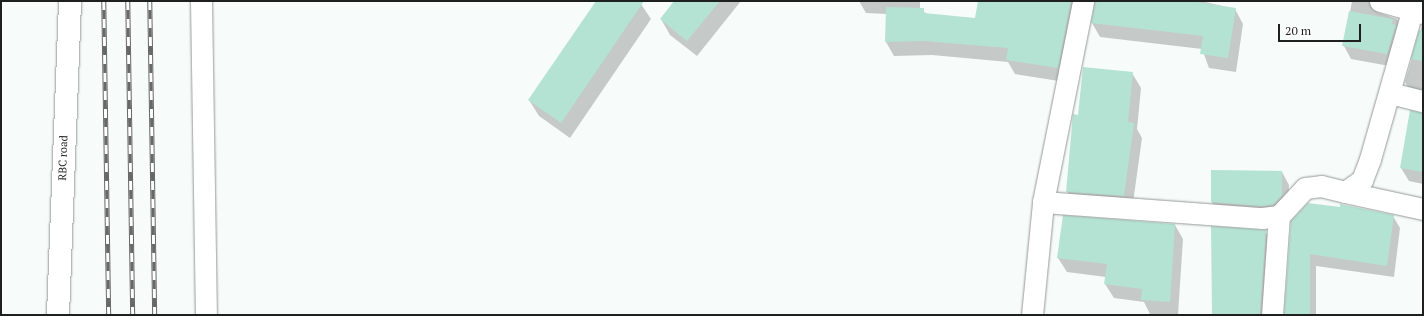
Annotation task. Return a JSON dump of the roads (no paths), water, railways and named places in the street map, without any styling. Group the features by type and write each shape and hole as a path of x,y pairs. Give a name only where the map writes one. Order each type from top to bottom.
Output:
{"street":[{"name":"RBC road","path":"58,315 70,1"},
{"path":"201,1 206,315"},
{"path":"1032,315 1043,202 1083,1"},
{"path":"1345,192 1362,180 1417,8 1380,1"},
{"path":"1390,94 1423,101"},
{"path":"1272,315 1279,216 1305,188 1321,186 1423,209"},
{"path":"1043,202 1262,218 1279,216"}],"railway":[{"path":"104,1 109,315"},
{"path":"128,1 133,315"},
{"path":"150,1 155,315"}]}
